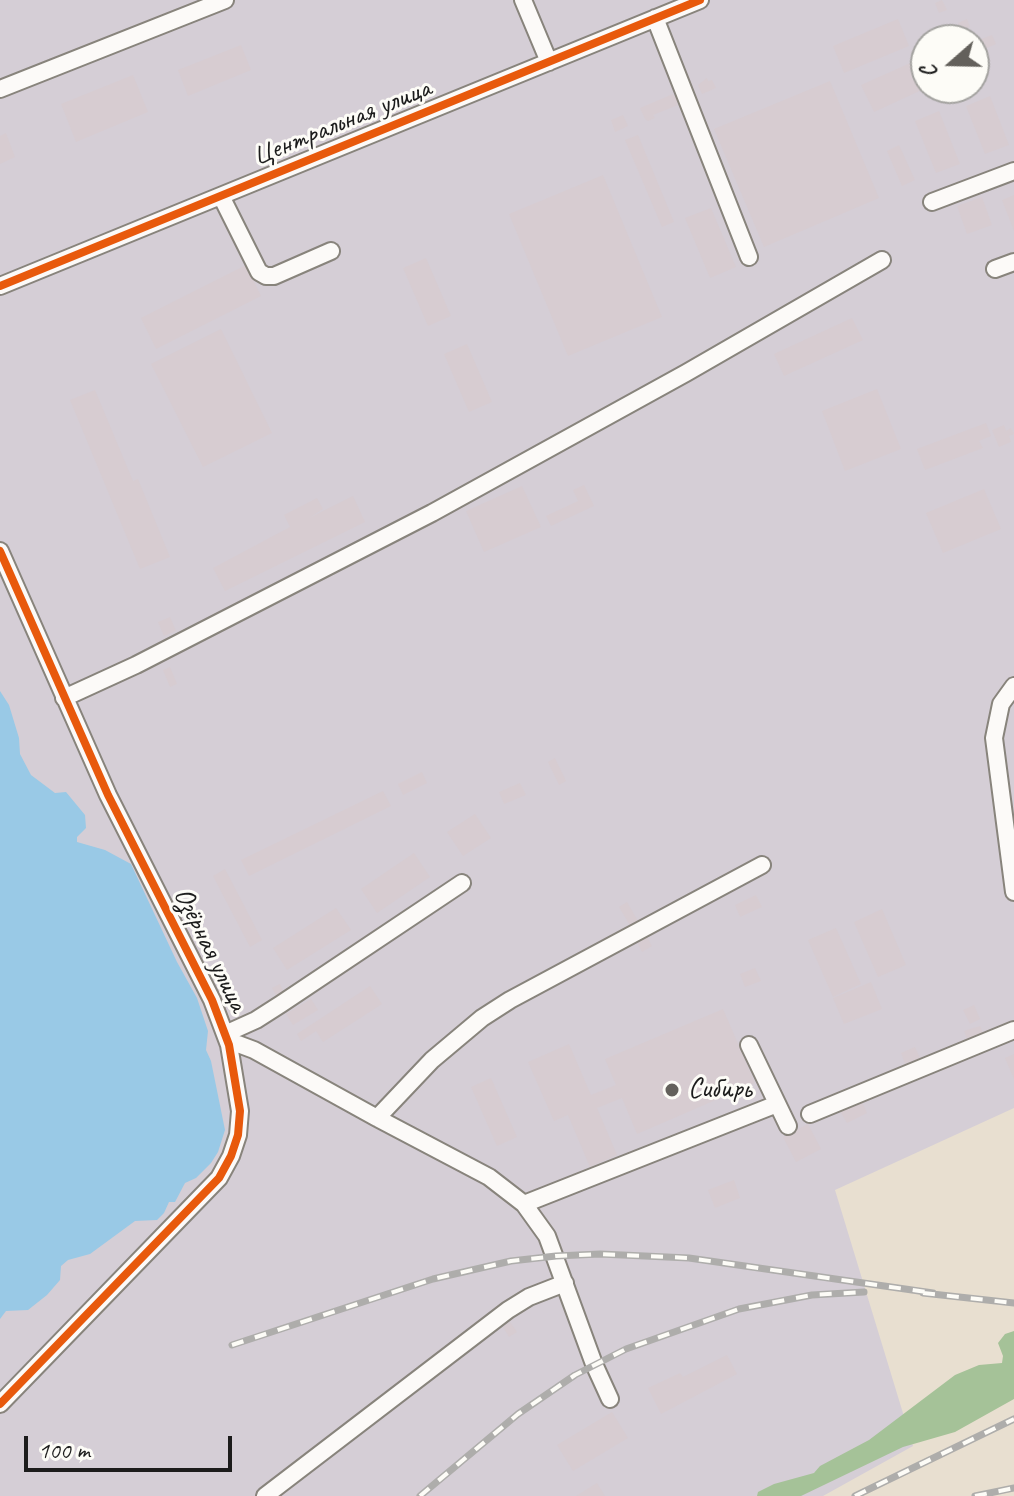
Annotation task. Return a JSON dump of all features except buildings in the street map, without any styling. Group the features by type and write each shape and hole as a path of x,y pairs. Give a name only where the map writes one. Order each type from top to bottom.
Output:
{"street":[{"path":"0,89 225,0"},
{"path":"523,0 549,62"},
{"name":"Центральная улица","path":"0,286 700,0"},
{"path":"655,18 749,257"},
{"path":"932,202 1014,171"},
{"path":"221,196 259,272 266,276 274,276 331,251"},
{"path":"64,698 136,665 432,513 686,373 882,260"},
{"path":"995,269 1014,262"},
{"name":"Озёрная улица","path":"0,551 124,827 201,974 227,1039 240,1111 238,1135 219,1178 0,1404"},
{"path":"1014,686 1001,704 994,738 1014,892"},
{"path":"377,1118 432,1060 482,1018 762,865"},
{"path":"227,1039 462,883"},
{"path":"810,1114 1014,1030"},
{"name":"Озёрная улица","path":"227,1039 254,1050 489,1177 524,1204 547,1236 610,1399"},
{"path":"749,1045 788,1126"},
{"path":"524,1204 777,1104"},
{"path":"265,1496 508,1310 529,1297 565,1283"}],"shaded area":[{"path":"0,0 1014,0 1014,1108 835,1190 913,1446 823,1496 0,1496"}],"green space":[{"path":"1014,1331 1014,1399 955,1432 903,1447 801,1496 757,1496 758,1492 774,1484 814,1473 820,1466 869,1440 955,1375 979,1365 1002,1363 998,1343 1005,1334"}],"water":[{"path":"0,691 9,705 19,738 20,754 31,775 55,793 66,792 85,815 86,828 77,837 77,842 105,850 131,864 197,998 208,1031 206,1050 225,1130 211,1163 196,1178 185,1183 175,1202 169,1202 157,1220 135,1221 90,1254 68,1260 61,1266 60,1280 47,1295 28,1310 6,1311 0,1319"}],"railway":[{"path":"232,1345 433,1279 511,1261 556,1256 600,1254 689,1258 933,1293"},
{"path":"420,1496 518,1414 575,1375 626,1349 739,1309 812,1295 864,1292"},
{"path":"923,1293 1014,1303"},
{"path":"855,1496 1014,1419"},
{"path":"975,1496 1014,1488"}],"cycle path":[{"path":"0,286 700,0"},
{"path":"0,551 108,795 212,1000 229,1045 240,1111 238,1135 219,1178 0,1404"}],"place":[{"name":"Сибирь","path":"672,1090"}]}
